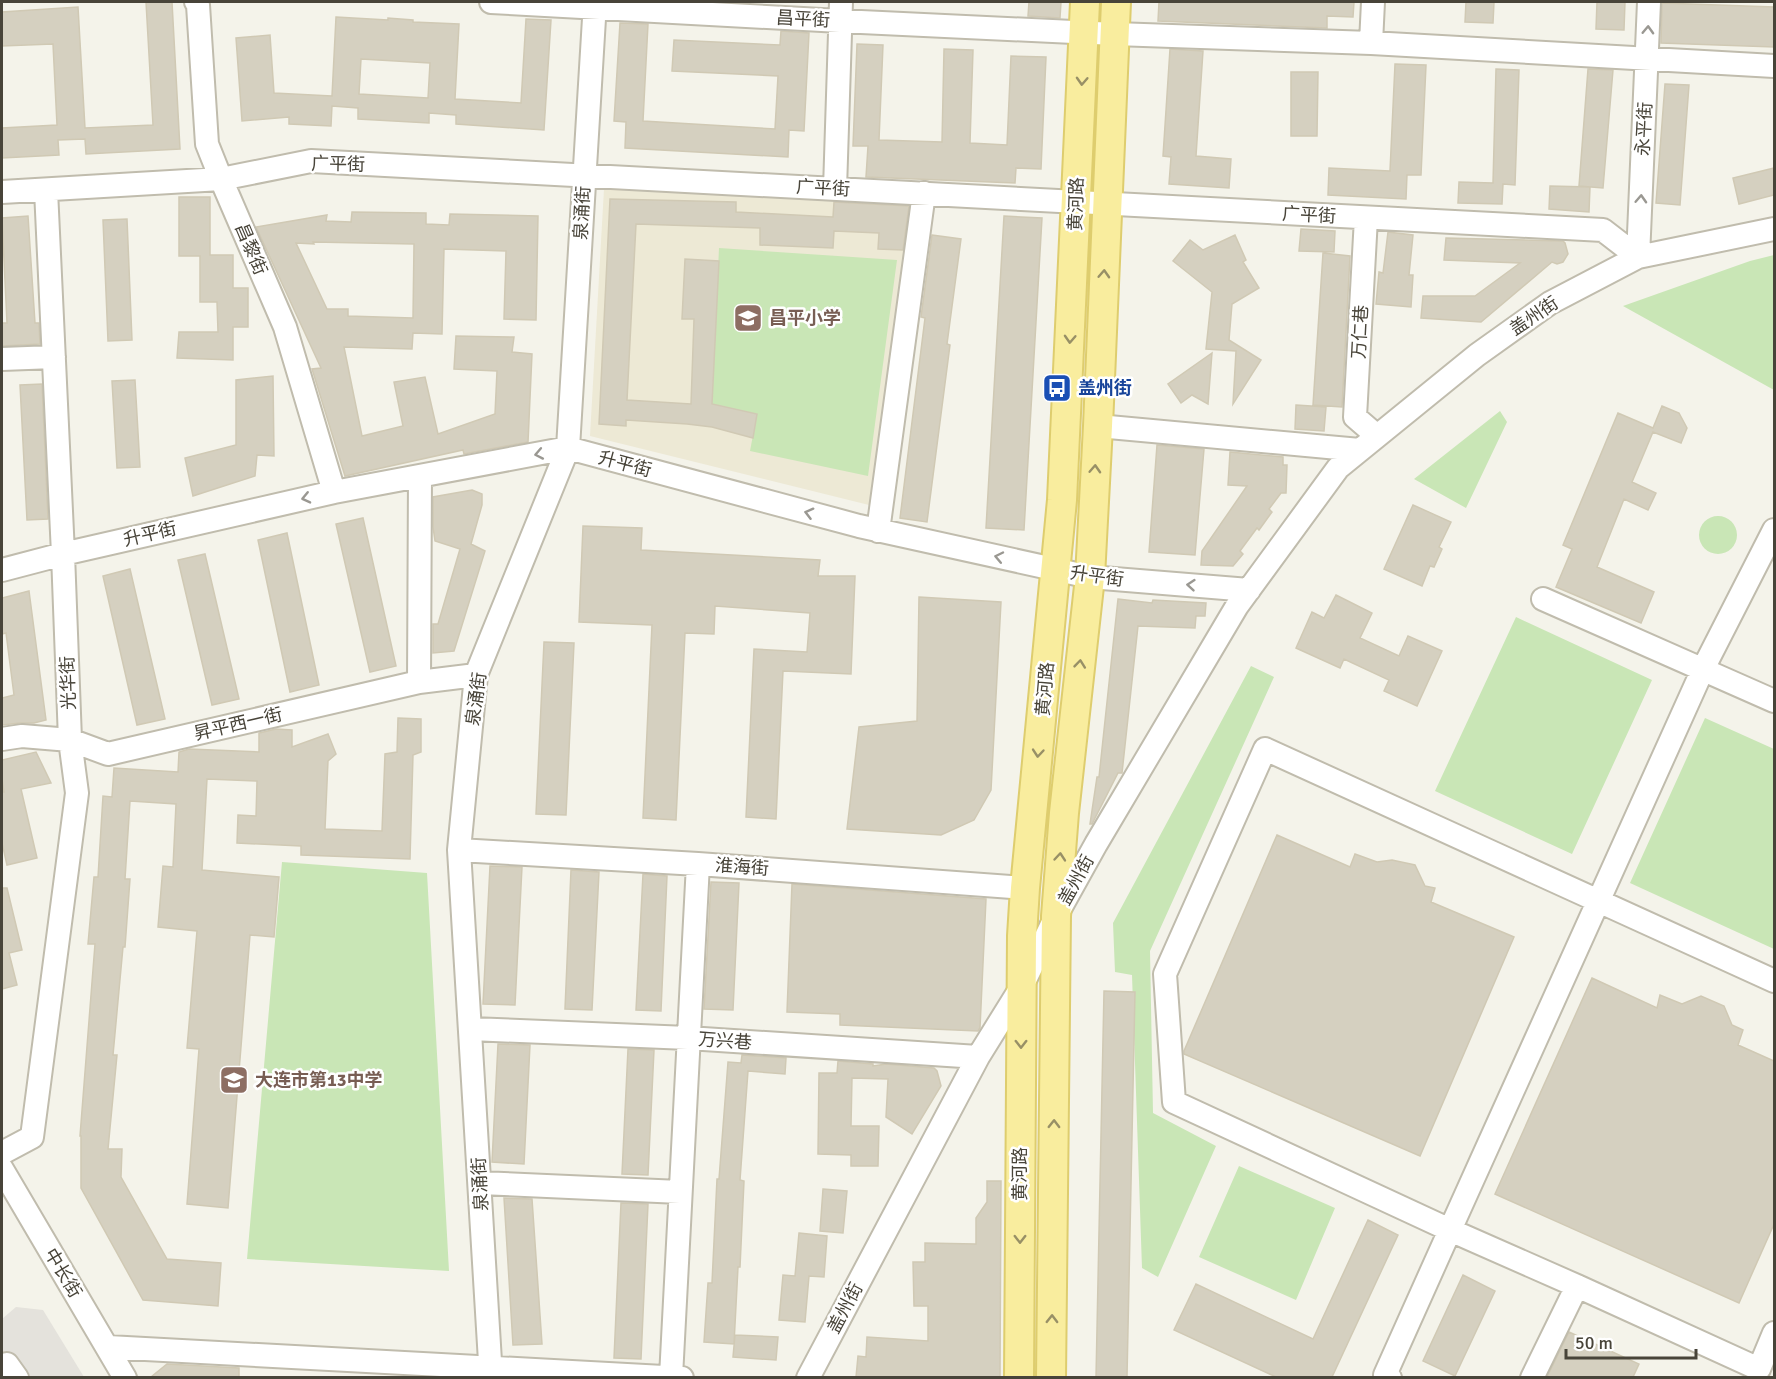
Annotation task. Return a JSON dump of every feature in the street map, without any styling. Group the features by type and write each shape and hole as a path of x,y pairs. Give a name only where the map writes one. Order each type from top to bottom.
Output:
{"main road":[{"name":"黄河路","path":"1019,1377 1022,936 1062,500 1085,2"},
{"name":"黄河路","path":"1051,1377 1056,916 1064,813 1090,577 1116,2"}],"street":[{"name":"昌黎街","path":"196,2 207,144 285,327 334,492"},
{"name":"昌平街","path":"491,2 841,11 1084,33 1371,43 1774,66"},
{"path":"1371,43 1374,2"},
{"name":"永平街","path":"1638,257 1649,2"},
{"name":"泉涌街","path":"491,1372 459,850 476,675 568,448 595,4"},
{"path":"835,189 841,11"},
{"name":"广平街","path":"2,192 220,179 311,161 1603,231 1638,257"},
{"name":"光华街","path":"2,1153 32,1137 76,793 70,740 45,190"},
{"path":"879,531 924,193"},
{"name":"万仁巷","path":"1366,218 1355,417 1368,443"},
{"name":"盖州街","path":"808,1377 978,1058 1022,986 1056,916 1096,844 1237,606 1338,468 1477,356 1550,303 1638,257 1774,229"},
{"path":"2,359 54,357"},
{"path":"1098,426 1368,443"},
{"name":"升平街","path":"2,570 334,492 568,448 879,531 1056,570 1090,577 1249,590"},
{"path":"420,476 420,682"},
{"path":"1387,1377 1450,1230 1703,669 1774,534"},
{"path":"1543,599 1774,701"},
{"name":"昇平西一街","path":"2,740 22,736 70,740 108,754 420,682 476,675"},
{"path":"1774,981 1265,749 1165,974 1174,1102 1450,1230 1759,1368 1774,1333"},
{"name":"淮海街","path":"459,850 698,864 1025,888"},
{"path":"670,1377 698,864"},
{"name":"万兴巷","path":"471,1029 688,1038 978,1058"},
{"name":"中长街","path":"2,1169 125,1377"},
{"path":"480,1183 680,1192"},
{"path":"1532,1377 1577,1286"},
{"path":"108,1347 491,1372 682,1377"}],"shaded area":[{"name":"昌平小学","path":"604,189 918,201 869,505 590,436"},
{"path":"16,1307 43,1310 84,1377 2,1378 2,1319"}],"green space":[{"path":"719,248 897,260 868,476 750,451 757,414 712,404"},
{"path":"1774,255 1774,390 1623,306 1750,261"},
{"path":"1500,411 1507,422 1466,508 1414,479"},
{"path":"1718,516 1732,521 1737,535 1732,549 1718,554 1704,549 1699,535 1704,521"},
{"path":"1516,617 1652,680 1572,854 1435,791"},
{"path":"1251,666 1274,677 1150,951 1153,1113 1216,1146 1158,1277 1142,1268 1132,975 1115,972 1113,923"},
{"path":"1705,718 1774,749 1774,949 1630,883"},
{"path":"282,862 427,873 449,1271 247,1259"},
{"path":"1239,1166 1335,1208 1296,1300 1199,1257"}],"building":[{"path":"146,2 172,2 180,149 86,154 85,139 58,140 59,155 2,158 2,128 57,125 53,44 2,46 2,12 78,7 85,128 153,125"},
{"path":"1029,2 1061,2 1060,18 1028,16"},
{"path":"1159,2 1354,2 1353,17 1327,16 1327,28 1158,21"},
{"path":"1466,2 1494,2 1493,23 1465,22"},
{"path":"1597,2 1625,2 1624,30 1596,29"},
{"path":"1662,3 1774,7 1774,47 1661,43"},
{"path":"336,17 388,20 388,18 413,20 413,22 459,24 455,99 521,103 526,19 551,20 544,130 456,124 456,115 429,113 429,123 358,119 358,108 332,106 331,126 289,124 289,117 242,121 236,38 270,35 274,93 332,96","holes":["361,59 430,63 428,98 359,94"]},
{"path":"620,23 648,24 643,121 775,129 778,76 672,71 674,40 780,45 781,31 809,33 804,131 789,130 788,157 625,148 626,122 614,121"},
{"path":"857,44 883,45 879,140 942,142 944,49 973,50 970,143 1007,145 1011,56 1046,57 1041,169 1016,168 1015,183 866,177 868,146 853,146"},
{"path":"1170,49 1203,51 1196,156 1231,159 1229,188 1169,184 1171,157 1163,156"},
{"path":"1395,64 1426,65 1421,175 1407,175 1406,199 1328,195 1329,168 1390,171"},
{"path":"1496,69 1519,70 1515,185 1503,184 1502,204 1458,203 1459,182 1493,183"},
{"path":"1588,69 1613,70 1603,188 1579,186"},
{"path":"1291,72 1318,72 1317,136 1291,136"},
{"path":"1665,84 1689,85 1680,205 1656,203"},
{"path":"1774,168 1774,195 1739,204 1733,178"},
{"path":"1550,186 1590,187 1589,212 1549,209"},
{"path":"179,197 210,197 210,255 233,255 233,288 248,288 248,327 233,327 233,360 177,358 179,332 218,332 217,302 200,302 200,256 179,256"},
{"path":"610,199 736,202 736,212 833,217 834,202 909,206 903,250 878,249 879,233 834,231 833,248 760,245 760,228 636,224 627,400 691,404 694,319 682,319 685,259 719,261 712,404 757,414 753,438 712,427 687,424 626,420 626,426 599,424"},
{"path":"352,212 426,213 426,224 449,225 450,214 538,216 536,320 504,319 506,251 444,249 442,334 413,333 412,349 344,347 362,436 403,426 394,382 425,377 438,434 495,414 497,371 454,369 456,336 514,337 512,352 532,354 528,442 464,454 463,450 345,476 312,369 321,368 256,227 327,215 326,221 351,222","holes":["296,243 414,244 413,318 348,316 348,309 327,309"]},
{"path":"28,216 35,323 39,323 40,344 2,346 2,323 7,323 2,218"},
{"path":"1004,216 1042,218 1024,530 986,528"},
{"path":"127,219 132,340 108,341 103,220"},
{"path":"1301,229 1335,231 1334,252 1299,251"},
{"path":"1388,232 1413,235 1409,275 1413,275 1411,307 1376,304 1379,272 1383,273"},
{"path":"932,235 961,239 927,522 900,518 925,318 921,317"},
{"path":"1235,235 1246,260 1243,262 1259,288 1232,304 1229,340 1261,360 1233,404 1236,351 1206,349 1212,292 1173,261 1190,240 1203,250"},
{"path":"1446,238 1563,241 1568,254 1563,262 1557,264 1552,262 1481,322 1421,318 1423,296 1475,296 1520,263 1444,260"},
{"path":"1323,253 1350,256 1342,407 1313,405"},
{"path":"1212,353 1208,404 1192,395 1181,403 1168,384"},
{"path":"273,376 274,456 257,455 255,476 193,496 185,458 236,445 236,380"},
{"path":"135,380 140,467 117,468 112,381"},
{"path":"42,384 48,519 27,520 20,385"},
{"path":"1296,405 1326,407 1324,431 1295,429"},
{"path":"1662,406 1679,413 1687,428 1681,443 1653,432 1632,482 1656,493 1648,510 1624,499 1597,567 1654,592 1641,623 1556,587 1572,549 1563,545 1618,413 1653,428"},
{"path":"1157,445 1204,449 1195,555 1149,552"},
{"path":"1230,452 1283,457 1283,465 1287,465 1286,493 1281,493 1269,509 1272,512 1240,551 1243,554 1233,566 1201,565 1202,551 1247,486 1228,485"},
{"path":"472,490 482,494 482,505 471,544 485,551 454,651 433,653 433,624 438,624 460,549 435,541 433,497"},
{"path":"1413,505 1451,522 1439,547 1442,549 1434,567 1430,566 1422,586 1384,569"},
{"path":"363,518 396,666 370,672 336,524"},
{"path":"583,526 642,528 641,550 820,560 818,576 855,576 851,674 783,671 776,819 746,817 754,649 807,652 810,613 715,606 714,634 685,633 676,820 643,818 652,625 579,622"},
{"path":"287,533 319,685 290,692 258,540"},
{"path":"205,554 239,699 212,705 178,560"},
{"path":"130,569 165,719 137,725 103,576"},
{"path":"29,591 46,720 2,725 2,698 14,695 6,633 2,634 2,598"},
{"path":"1336,595 1372,613 1360,638 1399,656 1408,636 1442,651 1417,706 1384,691 1389,680 1344,659 1340,668 1296,648 1312,612 1324,618"},
{"path":"919,597 1001,602 991,790 974,820 941,835 847,829 859,727 917,721"},
{"path":"1118,599 1152,603 1153,600 1206,603 1205,616 1196,616 1195,628 1138,626 1122,773 1118,773 1090,824 1097,777 1099,777"},
{"path":"544,642 574,643 566,815 536,814"},
{"path":"398,718 421,719 421,752 413,755 410,859 301,855 301,846 237,843 238,815 256,816 257,781 207,779 202,870 279,877 274,937 250,935 228,1208 187,1204 199,1049 187,1048 197,931 158,927 163,866 173,867 176,804 130,801 125,879 130,879 113,1055 117,1055 108,1149 122,1149 121,1177 167,1259 221,1263 218,1306 143,1300 81,1188 80,1136 95,944 88,944 94,877 98,877 103,796 112,797 114,768 178,772 179,752 189,749 259,752 259,733 276,729 292,730 292,747 328,734 336,754 328,761 325,829 382,831 385,754 397,752"},
{"path":"36,752 51,783 21,789 37,858 7,865 2,843 2,792 4,792 2,760"},
{"path":"1277,835 1350,867 1355,854 1377,862 1392,860 1415,865 1425,886 1435,888 1431,902 1514,937 1420,1156 1184,1054"},
{"path":"490,866 522,867 515,1005 483,1004"},
{"path":"571,870 599,872 592,1010 565,1009"},
{"path":"643,874 667,876 661,1011 636,1010"},
{"path":"711,882 739,883 733,1010 704,1009"},
{"path":"792,884 986,899 980,1028 978,1031 840,1025 840,1014 787,1012"},
{"path":"2,888 7,888 22,950 9,953 17,985 2,989"},
{"path":"1592,978 1657,1008 1660,995 1682,1004 1701,996 1724,1006 1732,1025 1743,1030 1738,1045 1774,1061 1774,1224 1739,1303 1495,1194"},
{"path":"1104,991 1135,992 1127,1377 1096,1377"},
{"path":"498,1044 530,1045 524,1164 492,1162"},
{"path":"628,1049 654,1050 648,1175 622,1174"},
{"path":"742,1055 786,1058 785,1074 748,1071 740,1180 744,1181 734,1344 704,1342 708,1283 712,1283 717,1179 719,1179 728,1062 741,1063"},
{"path":"838,1061 873,1064 873,1066 886,1064 934,1068 937,1071 941,1086 912,1134 886,1117 888,1079 852,1078 851,1126 879,1126 878,1166 851,1166 851,1155 818,1154 819,1073 837,1073"},
{"path":"987,1181 1001,1181 1000,1377 856,1377 858,1356 866,1357 867,1337 928,1341 928,1306 914,1306 913,1262 925,1262 925,1243 976,1244 976,1218 987,1202"},
{"path":"823,1189 847,1191 843,1233 820,1231"},
{"path":"504,1198 532,1199 542,1344 513,1345"},
{"path":"621,1203 648,1204 641,1359 614,1358"},
{"path":"1368,1220 1398,1235 1332,1377 1276,1377 1174,1330 1196,1284 1313,1339"},
{"path":"799,1233 827,1236 824,1277 809,1276 805,1322 779,1320 783,1275 795,1276"},
{"path":"1463,1275 1495,1291 1455,1376 1423,1361"},
{"path":"1569,1332 1639,1364 1633,1377 1547,1377"},
{"path":"735,1335 778,1337 776,1360 733,1357"},
{"path":"167,1364 239,1368 239,1377 151,1377"}],"place":[{"name":"昌平小学","path":"748,318"},
{"name":"盖州街","path":"1057,388"},
{"name":"大连市第13中学","path":"234,1080"}]}
